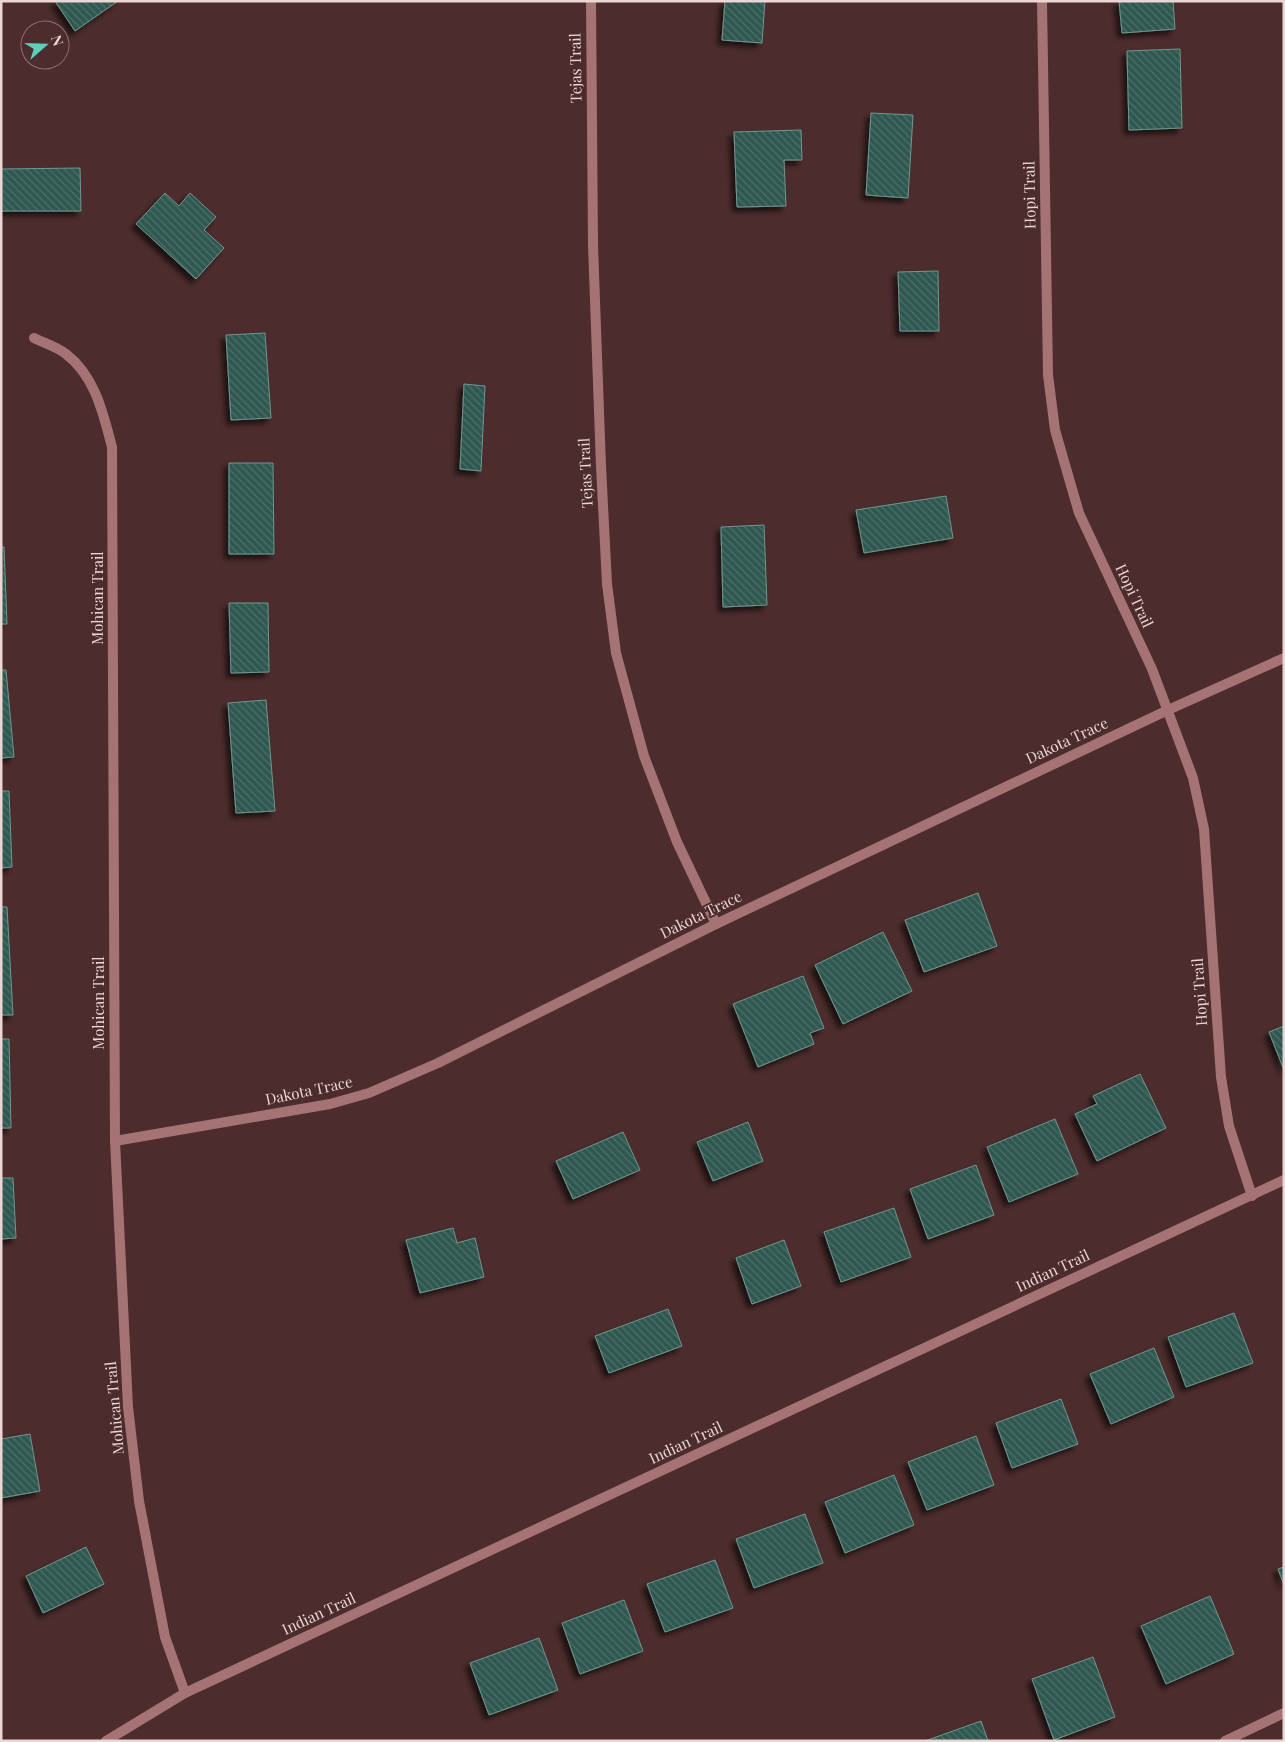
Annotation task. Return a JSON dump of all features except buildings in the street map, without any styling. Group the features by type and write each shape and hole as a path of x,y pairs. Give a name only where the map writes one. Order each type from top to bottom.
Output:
{"street":[{"name":"Tejas Trail","path":"591,1 593,245 600,457 607,584 616,653 644,756 677,842 716,924"},
{"name":"Hopi Trail","path":"1042,1 1048,375 1054,430 1078,513 1152,669 1193,778 1204,830 1221,1077 1230,1126 1252,1196"},
{"name":"Mohican Trail","path":"34,338 65,353 86,374 100,404 112,447 115,1142 128,1407 139,1501 165,1637 184,1693"},
{"name":"Dakota Trace","path":"115,1142 330,1104 369,1093 438,1063 716,924 1168,710 1284,658"},
{"name":"Indian Trail","path":"106,1741 184,1693 1284,1180"},
{"path":"1225,1741 1284,1713"}]}
